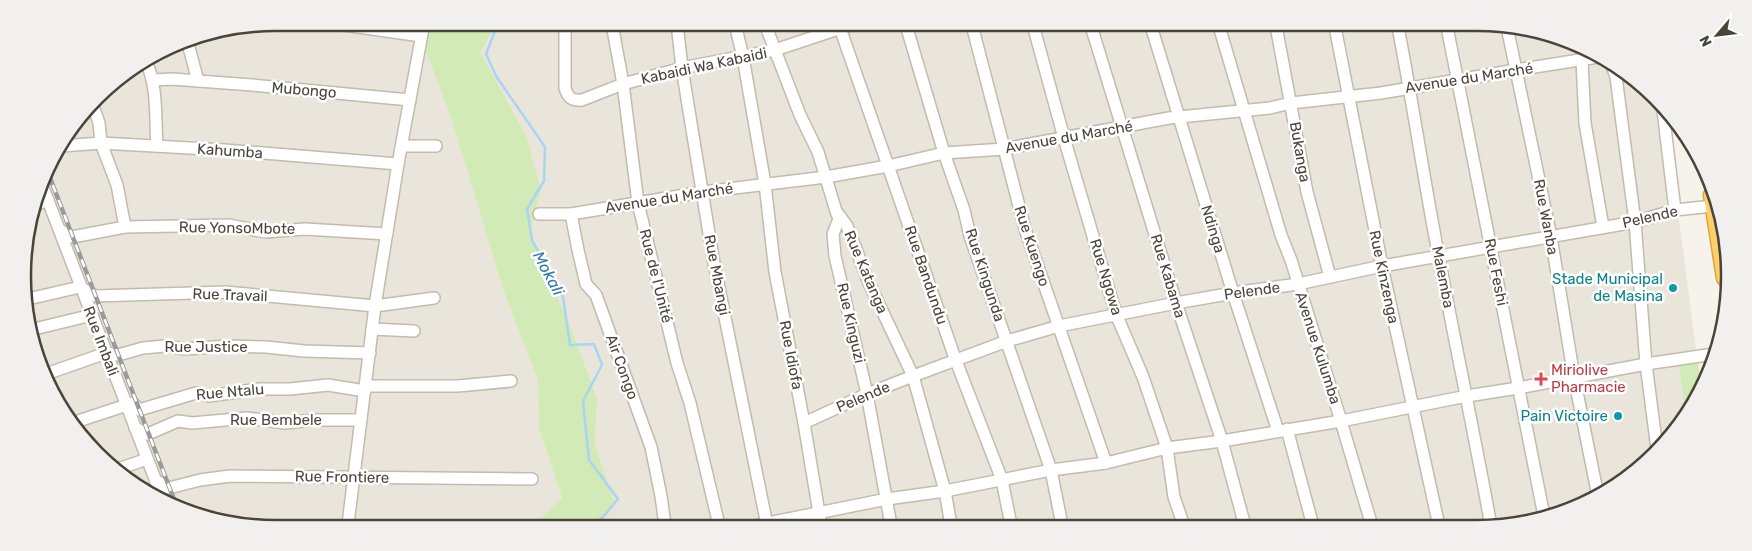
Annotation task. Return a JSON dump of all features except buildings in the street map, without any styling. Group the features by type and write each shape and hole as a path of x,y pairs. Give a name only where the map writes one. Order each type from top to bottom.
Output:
{"street":[{"path":"386,31 421,36"},
{"path":"348,520 375,306 422,31"},
{"name":"Kabaidi Wa Kabaidi","path":"565,31 566,88 567,94 576,101 622,84 682,68 775,50 829,31"},
{"name":"Rue de l'Unité","path":"613,31 638,203 677,363 690,403 718,520"},
{"name":"Rue Mbangi","path":"678,31 682,68 715,267 763,520"},
{"name":"Rue Idiofa","path":"736,31 743,57 765,184 775,272 820,519"},
{"name":"Rue Katanga","path":"768,31 826,177 836,211 847,226 869,283 913,376 945,491 950,520"},
{"name":"Rue Bandundu","path":"845,31 888,166 956,361 1002,480 1010,520"},
{"name":"Rue Kingunda","path":"908,31 944,154 964,210 970,236 1051,470 1061,520"},
{"name":"Rue Kuengo","path":"974,31 1025,229 1106,463"},
{"name":"Rue Ngowa","path":"1034,31 1116,314 1143,377 1167,448 1174,497 1182,520"},
{"name":"Rue Kabama","path":"1094,31 1176,303 1222,441 1243,520"},
{"name":"Ndinga","path":"1154,31 1233,293 1282,430 1311,520"},
{"name":"Avenue Kulumba","path":"1220,31 1281,235 1291,260 1370,520"},
{"name":"Bukanga","path":"1277,31 1307,192 1330,277"},
{"name":"Rue Kinzenga","path":"1336,31 1382,266 1438,520"},
{"name":"Malemba","path":"1399,31 1438,256 1490,519"},
{"name":"Rue Feshi","path":"1448,31 1543,510"},
{"name":"Rue Wanba","path":"1508,33 1551,237 1574,378 1596,488"},
{"path":"189,47 198,81"},
{"path":"1584,57 1585,123 1603,227"},
{"name":"Avenue du Marché","path":"539,214 571,214 703,192 826,177 944,154 1004,149 1169,118 1270,108 1291,103 1381,93 1584,57"},
{"path":"148,67 152,80 158,146"},
{"path":"1615,74 1634,222 1646,364 1656,441"},
{"name":"Mubongo","path":"152,80 198,81 410,100"},
{"path":"95,111 101,143 116,185 126,228"},
{"path":"1664,119 1675,210"},
{"name":"Kahumba","path":"69,145 101,143 158,146 398,164"},
{"path":"402,146 436,146"},
{"name":"Rue Imbali","path":"45,194 159,491"},
{"path":"43,202 48,200"},
{"name":"Pelende","path":"804,423 867,394 913,376 1007,341 1059,326 1176,303 1298,284 1382,266 1634,222 1709,202"},
{"name":"Rue Kinguzi","path":"836,211 839,219 833,234 835,256 867,394 890,520"},
{"name":"Air Congo","path":"571,214 586,284 596,294 651,446 664,520"},
{"name":"Rue YonsoMbote","path":"60,230 72,237 126,228 229,225 264,232 305,230 387,234"},
{"path":"32,298 80,287"},
{"name":"Rue Travail","path":"80,287 95,296 225,292 375,306 434,298"},
{"path":"37,328 92,315"},
{"path":"372,329 414,332"},
{"name":"Rue Justice","path":"51,372 106,353 118,355 143,348 165,346 185,348 266,347 304,351 370,353"},
{"path":"820,519 887,499 945,491 1051,470 1106,463 1167,448 1222,441 1341,421 1467,396 1708,355"},
{"path":"366,388 458,386 511,381"},
{"name":"Rue Ntalu","path":"79,421 133,402 139,410 196,393 209,396 259,389 290,389 328,384 366,388"},
{"name":"Rue Bembele","path":"135,428 148,434 178,420 192,423 247,418 285,423 313,420 361,420"},
{"path":"123,466 146,459"},
{"name":"Rue Frontiere","path":"155,480 169,488 200,480 230,476 532,479"}],"shaded area":[{"path":"276,31 427,31 423,44 451,118 504,292 538,381 539,428 562,498 539,520 276,520 244,518 197,507 167,495 140,479 114,459 92,437 72,411 56,384 44,354 36,323 31,276 33,244 44,197 64,153 92,114 114,92 153,64 197,44 228,36"},
{"path":"493,31 1476,31 1508,33 1540,40 1585,56 1612,72 1638,92 1666,122 1699,375 1680,411 1660,437 1638,459 1612,479 1585,495 1555,507 1508,518 1476,520 603,520 614,501 595,444 597,398 569,323 530,235 541,190 526,135 480,52"}],"green space":[{"path":"427,31 493,31 480,52 526,135 541,190 530,235 569,323 597,398 595,444 614,501 603,520 539,520 562,498 539,428 538,381 504,292 451,118 423,44"},
{"path":"1678,359 1698,362 1700,375 1684,404"}],"waterway":[{"name":"Mokali","path":"495,31 486,54 496,76 545,147 544,181 527,209 532,240 563,297 570,345 594,344 602,365 583,401 589,460 618,499 603,517 598,520"}],"railway":[{"path":"51,180 173,498"}],"place":[{"name":"Stade Municipal de Masina","path":"1673,288"},
{"name":"Miriolive Pharmacie","path":"1541,379"},
{"name":"Pain Victoire","path":"1618,416"}]}
